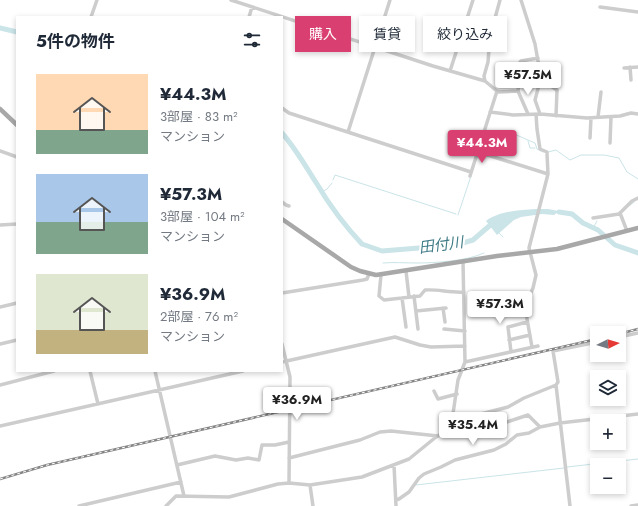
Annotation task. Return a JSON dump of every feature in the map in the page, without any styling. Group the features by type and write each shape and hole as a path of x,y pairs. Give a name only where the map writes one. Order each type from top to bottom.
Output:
{"main road":[{"path":"0,109 16,124"},
{"path":"283,220 351,267 369,274 382,275 463,261 556,249 638,228"}],"street":[{"path":"91,16 97,0"},
{"path":"231,0 280,16"},
{"path":"385,16 390,0"},
{"path":"450,71 473,0"},
{"path":"486,81 484,76 488,62 490,36 500,0"},
{"path":"520,0 534,39 542,80 534,100 538,114 537,129 540,149 547,152 548,174 530,245 530,252 536,278 526,304 527,322 532,347"},
{"path":"249,16 252,7"},
{"path":"600,7 638,12"},
{"path":"283,17 359,42"},
{"path":"348,132 373,52"},
{"path":"391,52 486,81 497,91 503,93 518,91"},
{"path":"528,114 518,91 520,81 520,61 538,58"},
{"path":"630,67 631,80"},
{"path":"624,68 638,67"},
{"path":"542,80 557,90 556,116"},
{"path":"283,109 288,113 470,174 497,91"},
{"path":"598,117 600,92"},
{"path":"490,112 513,115 538,114 572,118 611,117 631,113 638,114"},
{"path":"610,143 611,117"},
{"path":"590,138 591,118"},
{"path":"0,151 16,157"},
{"path":"478,152 548,174"},
{"path":"593,218 616,215 632,201 638,198"},
{"path":"283,203 289,206"},
{"path":"620,213 628,231"},
{"path":"0,226 16,224"},
{"path":"451,427 458,380 465,362 463,261"},
{"path":"406,271 409,297"},
{"path":"283,293 363,280 367,279 369,274"},
{"path":"382,275 378,294 382,300 422,295 425,290 437,289 450,292 464,292"},
{"path":"414,296 418,329"},
{"path":"402,298 406,327"},
{"path":"0,308 16,303"},
{"path":"416,311 444,308 445,322"},
{"path":"511,352 508,327 527,322"},
{"path":"444,329 465,331"},
{"path":"626,336 638,333"},
{"path":"509,340 530,335"},
{"path":"289,483 290,377 284,361 395,336 420,345 431,347 465,346"},
{"path":"0,344 16,340"},
{"path":"570,506 556,385 558,382 553,351 590,343"},
{"path":"465,362 538,346"},
{"path":"0,386 50,372"},
{"path":"90,372 98,404"},
{"path":"155,372 184,496"},
{"path":"0,426 239,372"},
{"path":"166,506 176,496 228,498 269,486 289,483 310,484 362,477 409,459 451,427 464,422 473,416 508,407 524,398 556,385"},
{"path":"434,391 438,399 457,394"},
{"path":"396,500 408,492 418,478 424,474 454,460 494,450 517,436 529,433 540,427 560,423 638,414"},
{"path":"486,429 528,415 540,427"},
{"path":"289,458 360,440 380,432 391,431 438,436"},
{"path":"177,465 216,456 236,460 247,458 259,460 262,445 275,445 289,442"},
{"path":"394,465 396,506"},
{"path":"79,506 181,482"},
{"path":"310,484 312,506"},
{"path":"631,506 638,505"}],"water":[{"path":"548,209 568,213 558,212 554,215 542,214 521,217 514,220 497,235 486,221 503,213"}],"waterway":[{"name":"田付川","path":"0,28 16,32"},
{"name":"田付川","path":"283,134 332,208 362,244 382,251 456,245 473,240 495,221"},
{"path":"484,136 514,134 535,143 537,149 543,152"},
{"path":"528,141 530,148 535,148"},
{"path":"548,152 556,150 570,160 581,155 604,155 619,158 627,172 638,179"},
{"path":"333,180 335,175 456,214"},
{"path":"458,215 471,176"},
{"path":"322,192 332,183"},
{"path":"629,206 634,202"},
{"name":"田付川","path":"559,212 572,214 583,223 598,230 615,245 638,253"},
{"name":"田付川","path":"593,228 597,221"},
{"path":"498,232 503,237"},
{"path":"383,263 442,262 460,260 484,253"},
{"path":"567,467 638,459"},
{"path":"416,485 564,468"}],"railway":[{"path":"626,332 638,329"},
{"path":"0,479 47,465 590,341"}]}
